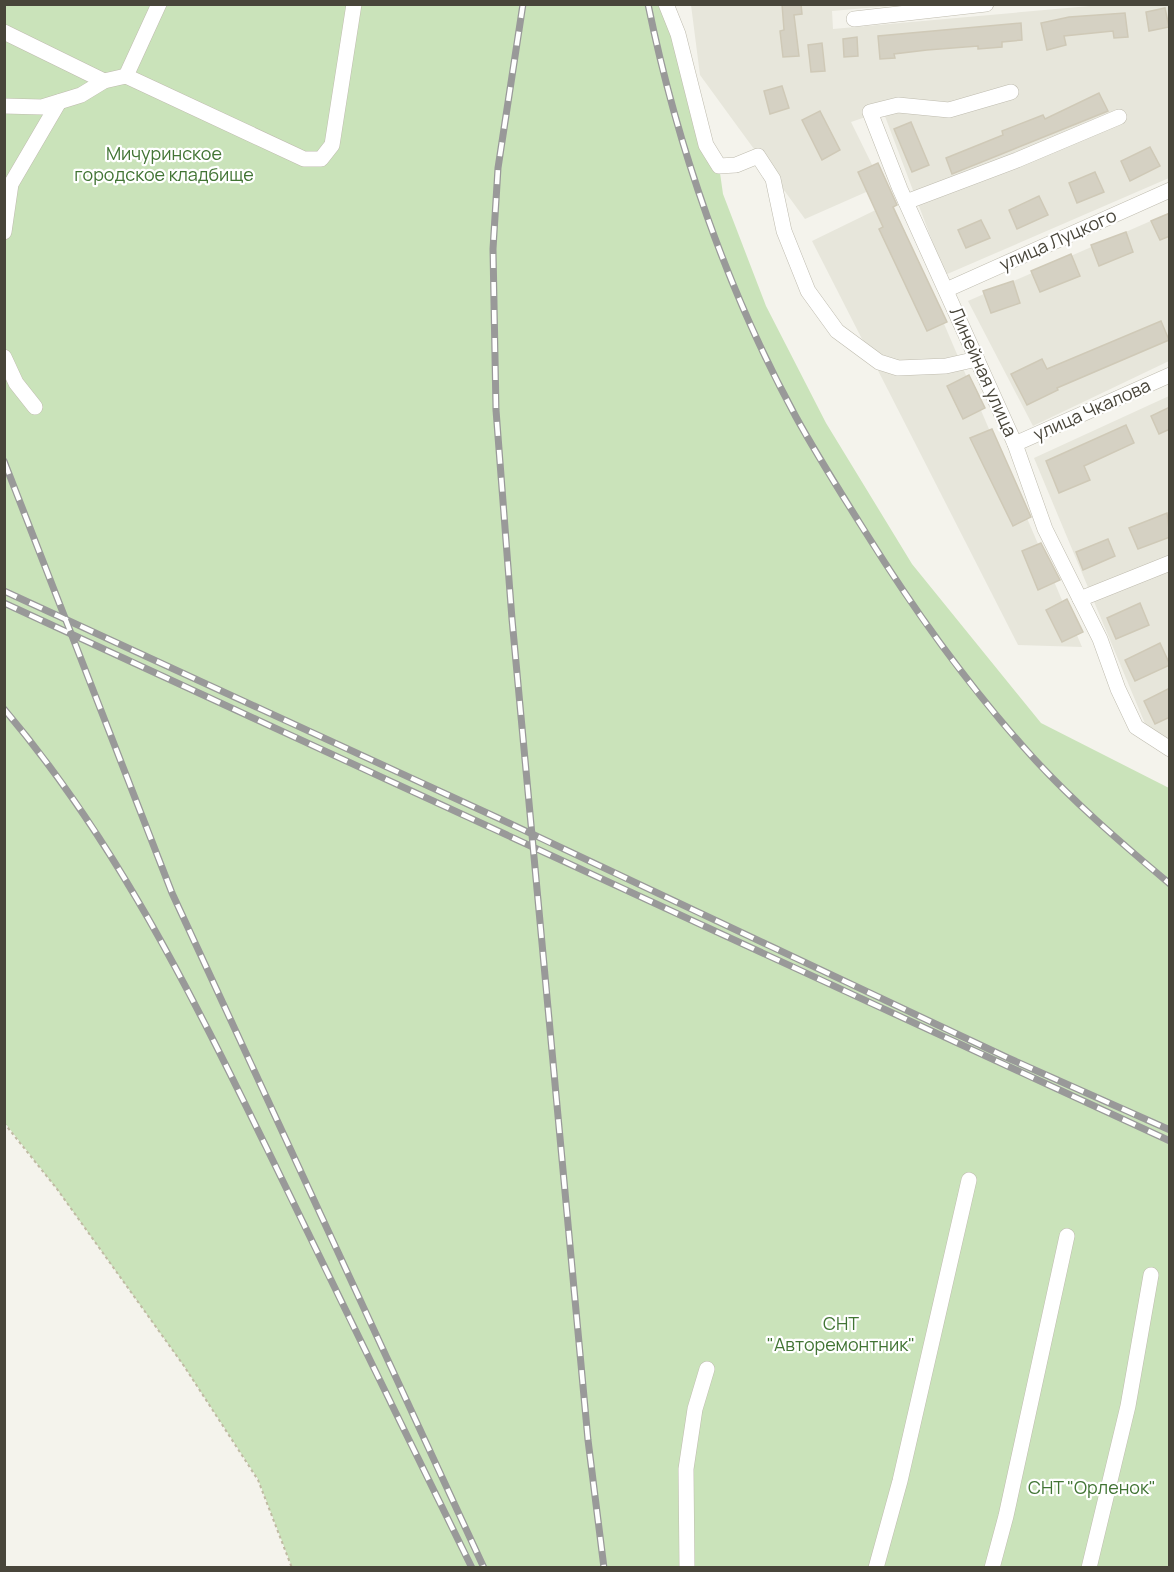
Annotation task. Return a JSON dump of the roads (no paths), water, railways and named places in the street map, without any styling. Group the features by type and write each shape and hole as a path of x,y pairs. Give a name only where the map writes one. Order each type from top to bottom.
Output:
{"street":[{"path":"126,76 159,4"},
{"path":"4,106 42,107 81,94 104,81 126,76 296,156 304,159 321,159 332,144 354,4"},
{"path":"666,4 678,34 706,145 719,166 736,165 758,156 773,179 784,231 808,291 837,331 879,362 898,368 946,366 977,359"},
{"path":"854,19 986,4"},
{"path":"4,33 104,81"},
{"name":"Линейная улица","path":"1011,92 949,110 898,105 870,112 906,202 1015,444 1046,529 1101,639 1118,689 1136,727 1170,749"},
{"path":"4,232 11,184 59,102"},
{"path":"906,202 1017,160 1119,117"},
{"name":"улица Луцкого","path":"946,290 1170,190"},
{"path":"4,357 16,382 35,407"},
{"name":"улица Чкалова","path":"1015,444 1170,375"},
{"path":"1080,599 1170,563"},
{"path":"876,1568 911,1436 969,1180"},
{"path":"992,1568 1006,1516 1067,1236"},
{"path":"1089,1568 1128,1406 1151,1275"},
{"path":"687,1568 686,1469 695,1409 707,1369"}],"railway":[{"path":"523,4 498,168 493,249 496,410 512,619 588,1440 604,1568"},
{"path":"648,4 689,164 726,268 771,369 821,461 903,590 942,646 984,700 1061,787 1170,884"},
{"path":"4,461 172,893 484,1568"},
{"path":"4,591 498,818 1008,1058 1170,1130"},
{"path":"4,603 1170,1141"},
{"path":"4,709 85,816 154,928 216,1045 472,1568"}],"park label":[{"name":"Мичуринское городское кладбище","path":"164,164"},
{"name":"СНТ \"Авторемонтник\"","path":"841,1334"},
{"name":"СНТ \"Орленок\"","path":"1092,1488"}]}
